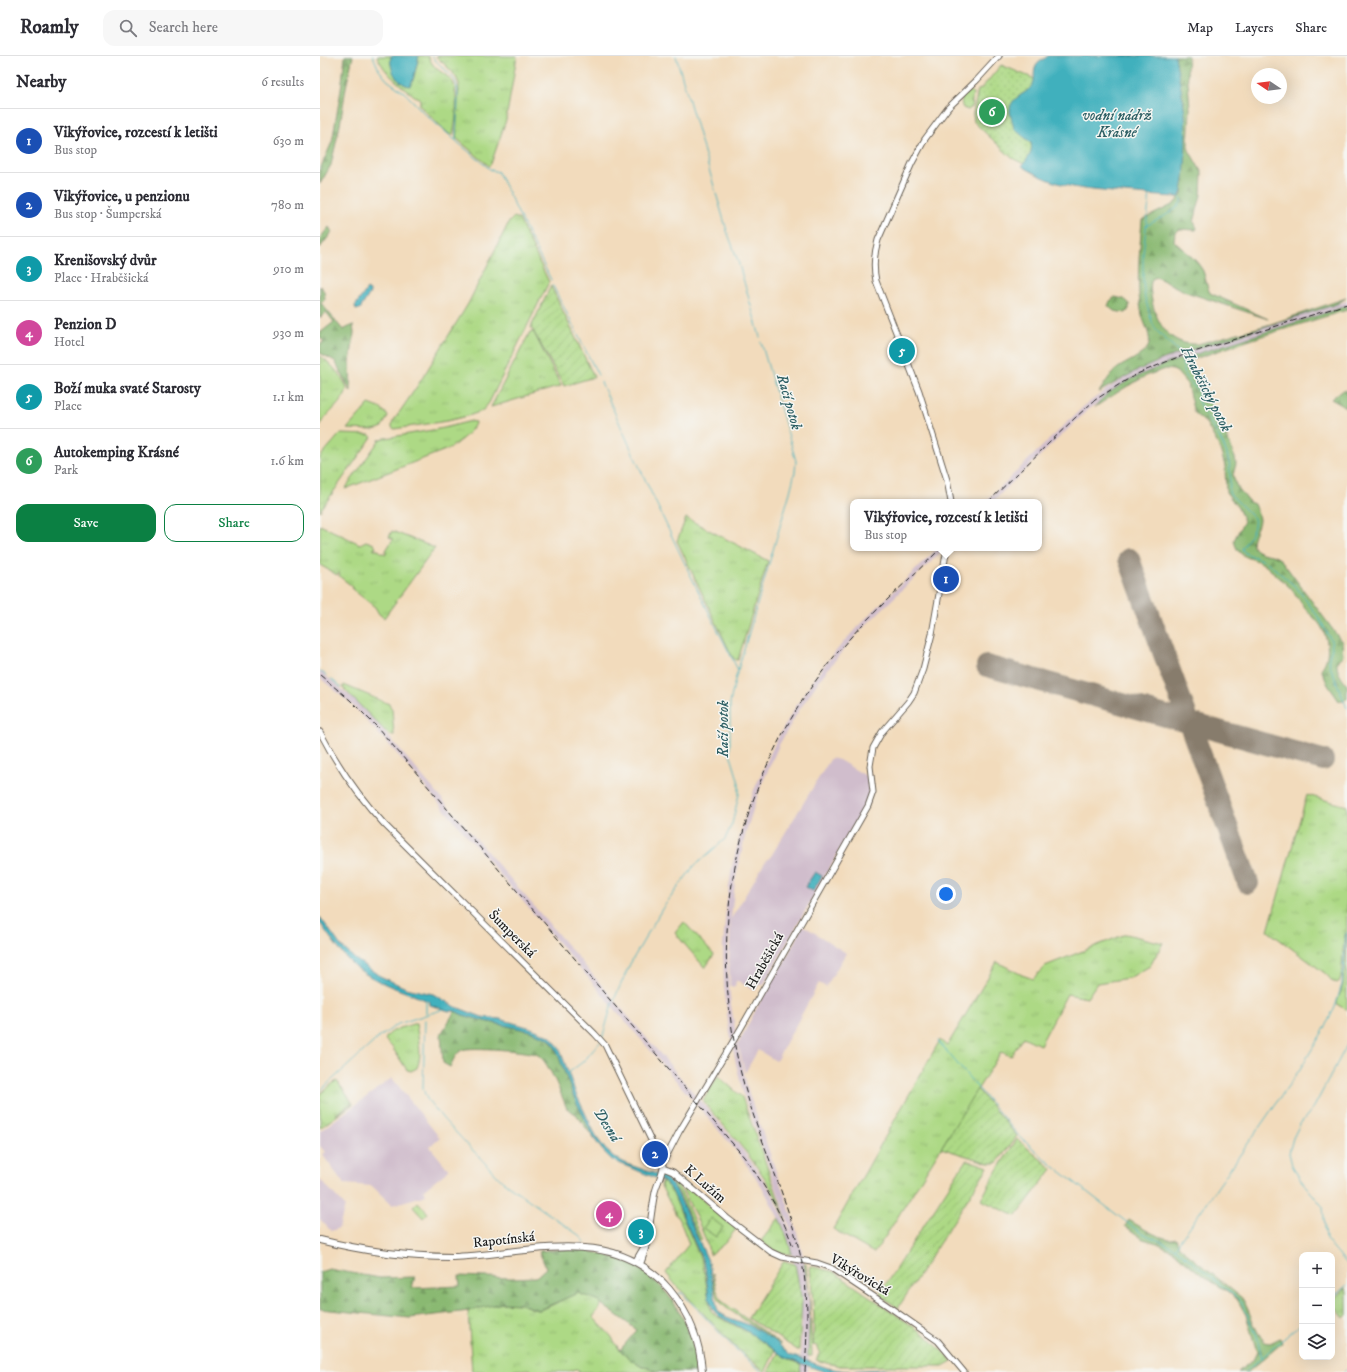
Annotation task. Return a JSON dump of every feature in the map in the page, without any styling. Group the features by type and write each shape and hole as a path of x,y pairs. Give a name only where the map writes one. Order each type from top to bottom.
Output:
{"main road":[{"name":"Rapotínská","path":"320,1240 385,1253 431,1257 470,1256 545,1248 580,1247 611,1252 637,1263 663,1282 684,1308 694,1331 700,1354 702,1372"}],"street":[{"path":"950,499 947,480 919,390 876,281 874,256 878,240 909,170 925,139 948,108 982,76 999,56"},
{"name":"Hraběšická","path":"662,1162 741,1028 868,806 873,792 870,766 873,748 877,740 908,702 919,683 932,634 946,551"},
{"name":"Šumperská","path":"320,732 328,748 360,795 384,825 601,1040 662,1162 662,1171"},
{"path":"637,1263 644,1256 655,1194 662,1171"},
{"name":"K Lužím","path":"662,1171 673,1172 730,1220"},
{"name":"Vikýřovická","path":"730,1220 775,1254 786,1258 820,1264 839,1272 934,1338 947,1350 964,1372"}],"shaded area":[{"path":"1347,301 1347,306 1179,359 1136,377 1110,393 1088,410 995,499 988,499 1084,406 1134,372 1177,354"},
{"path":"935,551 942,551 864,627 845,648 820,679 798,712 779,745 759,791 746,832 735,882 728,947 728,975 731,1005 739,1052 749,1094 796,1228 804,1260 810,1314 808,1372 800,1372 802,1316 797,1273 780,1221 756,1178 737,1152 391,747 352,705 320,678 320,671 356,701 377,723 741,1148 771,1191 793,1236 744,1096 736,1064 728,1023 724,986 723,947 726,906 732,866 741,831 754,790 775,743 794,709 822,668 860,624"},
{"path":"831,758 839,760 866,776 868,779 869,794 865,805 764,984 759,984 755,991 738,981 736,981 735,987 730,986 729,964 731,919"},
{"path":"802,926 846,953 826,987 819,983 776,1061 758,1050 745,1073 738,1044 763,996 784,963"},
{"path":"392,1078 440,1138 430,1147 449,1170 424,1190 426,1195 392,1205 372,1186 344,1184 322,1154 325,1152 320,1146 320,1131"},
{"path":"320,1179 345,1206 339,1228 331,1231 320,1219"}],"green space":[{"path":"345,56 353,56 340,125 331,165 320,184 320,169 332,142"},
{"path":"377,56 391,56 391,65 394,73 407,86 413,80 419,56 428,56 433,65 452,81 456,91 453,135 449,134 420,106 420,98 416,97 404,88 389,74"},
{"path":"436,56 517,56 506,120 489,166 456,138 459,84 452,72"},
{"path":"1175,56 1188,56 1187,69 1190,109 1188,146 1202,173 1201,195 1194,222 1197,228 1196,230 1180,229 1175,233 1174,241 1200,266 1210,293 1268,319 1186,292 1156,277 1152,279 1150,287 1154,310 1162,326 1173,338 1180,342 1198,344 1271,324 1346,298 1337,304 1166,358 1134,372 1099,392 1115,371 1143,353 1148,347 1149,343 1149,335 1142,315 1139,291 1142,220 1174,204 1182,194 1185,116"},
{"path":"1001,65 1035,79 1030,88 1014,102 1011,112 1014,126 1032,147 1029,157 1024,164 1012,158 974,122 973,114 978,90 981,89"},
{"path":"970,91 973,94 971,108 968,110 963,108 961,103 964,96"},
{"path":"514,217 519,219 549,282 489,403 482,411 471,415 447,421 394,429 392,427 392,423 418,385 468,304 509,222"},
{"path":"329,227 332,232 320,248 320,238"},
{"path":"320,286 324,291 325,299 321,303 343,330 353,325 354,333 350,363 351,392 335,361 320,353 320,344 324,342 320,337 320,333 334,322 326,312 320,318"},
{"path":"551,286 594,377 564,386 531,327"},
{"path":"1115,297 1124,299 1129,303 1129,309 1126,313 1114,311 1108,306 1110,301"},
{"path":"1347,306 1347,310 1262,336 1194,359 1189,363 1190,368 1204,388 1224,430 1235,458 1236,464 1233,475 1236,485 1249,502 1254,504 1257,512 1259,520 1252,543 1253,547 1259,552 1275,556 1282,561 1342,642 1343,656 1337,662 1337,666 1347,685 1347,699 1339,701 1328,685 1321,669 1327,658 1327,645 1321,626 1307,611 1294,592 1283,581 1262,563 1243,555 1236,547 1234,540 1244,521 1238,508 1226,492 1225,466 1219,446 1206,423 1194,413 1187,384 1177,372 1166,369 1148,375 1095,407 1109,393 1118,387 1168,363"},
{"path":"530,332 534,333 561,386 491,407"},
{"path":"320,356 336,371 343,380 347,389 342,399 320,426"},
{"path":"1344,390 1347,391 1347,408 1331,399"},
{"path":"369,404 387,414 388,417 381,428 373,430 347,429"},
{"path":"471,421 475,422 472,429 460,441 448,449 345,489 380,439 444,428"},
{"path":"340,434 370,435 372,437 320,511 320,457"},
{"path":"686,518 768,561 738,660 733,658 677,541"},
{"path":"320,525 360,544 366,541 374,544 376,548 373,549 374,550 379,550 380,552 386,554 387,553 385,552 393,539 389,537 392,531 435,548 384,618 379,614 375,607 352,589 353,587 339,576 339,573 337,575 320,565"},
{"path":"344,685 389,704 392,709 394,735 389,735 345,690 343,687"},
{"path":"1307,795 1347,806 1347,934 1345,934 1344,939 1341,978 1339,983 1333,982 1326,974 1268,931"},
{"path":"684,922 714,955 705,968 675,933"},
{"path":"1126,934 1163,943 1150,966 1129,978 1097,983 1087,998 1067,994 1040,1045 1023,1037 1011,1056 1001,1052 874,1253 833,1229 940,1040 947,1046 997,962 1033,979 1045,966"},
{"path":"1347,934 1347,1010 1338,1005 1337,1002 1343,985"},
{"path":"455,1011 481,1020 530,1031 548,1038 556,1049 573,1095 595,1140 576,1114 567,1109 551,1072 538,1055 524,1052 467,1049 462,1050 454,1058 450,1067 443,1063 441,1034"},
{"path":"416,1024 420,1046 420,1057 417,1068 411,1071 407,1070 392,1047 385,1040 393,1031"},
{"path":"718,1076 742,1097 785,1217 778,1201 759,1170 738,1142 703,1101"},
{"path":"337,1081 352,1102 336,1114 337,1115 353,1104 320,1128 320,1094"},
{"path":"977,1089 1017,1136 997,1163 989,1163 941,1148"},
{"path":"1017,1139 1052,1169 1016,1216 981,1200 997,1170"},
{"path":"968,1160 988,1167 898,1308 881,1296 880,1293 964,1163"},
{"path":"670,1174 678,1185 687,1205 702,1240 700,1241 679,1193 667,1175"},
{"path":"662,1181 673,1194 703,1265 711,1311 718,1317 752,1334 775,1351 765,1372 732,1344 678,1288 666,1273 689,1244 682,1226 661,1186"},
{"path":"681,1181 736,1229 725,1243 710,1255 701,1227 680,1183"},
{"path":"418,1202 428,1213 423,1218 413,1207"},
{"path":"711,1218 723,1227 716,1237 703,1228"},
{"path":"779,1218 792,1254 775,1250 761,1241"},
{"path":"1129,1220 1145,1230 1159,1236 1171,1239 1176,1238 1179,1246 1190,1256 1242,1298 1255,1327 1265,1342 1270,1343 1280,1338 1282,1343 1248,1372 1238,1372 1253,1360 1257,1352 1246,1315 1237,1299 1203,1276 1173,1251 1157,1243 1143,1239 1125,1226"},
{"path":"577,1248 631,1264 651,1277 662,1288 672,1300 687,1327 692,1342 697,1372 658,1372 642,1367 631,1360 620,1350 637,1330 599,1301 578,1293 539,1310 520,1304 502,1303 469,1311 410,1318 320,1309 320,1272 329,1269 380,1278 415,1277 412,1288 460,1286 459,1276 511,1278 536,1277 546,1268 539,1251"},
{"path":"784,1261 795,1264 802,1301 799,1351 748,1318"},
{"path":"804,1263 806,1264 810,1301"},
{"path":"810,1266 834,1272 927,1336 952,1361 943,1366 840,1366 816,1360 820,1352 817,1346 813,1345 814,1315"},
{"path":"713,1273 717,1291 723,1302 781,1344 725,1307 719,1300 716,1292"},
{"path":"1345,1288 1347,1291 1347,1315 1344,1318 1335,1307 1335,1298"},
{"path":"578,1293 599,1301 599,1308 593,1317 611,1336 619,1349 631,1360 642,1367 658,1372 578,1372 579,1370 576,1369 567,1372 531,1372 530,1369 472,1372 468,1311 507,1303 520,1304 538,1310 546,1308"},
{"path":"810,1304 812,1356 808,1356"},
{"path":"778,1353 801,1364 800,1372 768,1372"}],"water":[{"path":"391,56 419,56 410,86 405,85 394,75 391,65"},
{"name":"vodní nádrž Krásné","path":"1048,56 1175,56 1185,114 1186,144 1185,171 1182,192 1179,197 1109,192 1072,187 1035,174 1022,166 1031,153 1031,143 1014,129 1010,108 1012,102 1031,87 1034,82 1034,71 1036,66"},
{"path":"367,289 370,293 360,309 356,310 355,306"},
{"path":"815,872 822,876 813,891 805,887"},
{"path":"320,917 341,946 355,959 380,976 406,988 433,994 456,1007 482,1017 500,1019 531,1028 550,1036 559,1047 576,1094 597,1138 605,1149 614,1157 627,1164 665,1177 676,1190 709,1263 717,1308 720,1313 749,1325 774,1340 790,1355 828,1368 845,1371 886,1369 907,1372 825,1372 786,1358 747,1331 719,1316 714,1311 709,1299 705,1266 672,1191 663,1181 612,1160 603,1151 595,1140 573,1095 556,1049 548,1038 530,1031 481,1020 455,1011 449,1011 430,1005 430,1002 376,980 356,968 348,960 320,923"}],"waterway":[{"path":"373,56 379,70 387,80 405,93 426,115 455,140"},
{"path":"432,56 453,78 457,86 458,101 456,141 491,170 498,172 551,280"},
{"name":"Račí potok","path":"676,56 727,231 738,261 760,337"},
{"name":"Hraběšický potok","path":"1150,194 1143,254 1143,281 1145,298 1152,322 1156,330 1181,355 1185,376 1199,392 1197,399 1224,445 1230,466 1229,493 1254,518 1255,522 1253,530 1242,549 1245,553 1267,562 1297,588 1319,618 1331,640 1332,648 1329,657 1330,666 1347,708"},
{"path":"1146,226 1177,207 1182,199 1180,197"},
{"path":"553,286 598,375"},
{"name":"Račí potok","path":"602,1039 612,1004 630,964 662,909 694,866 725,839 732,824 739,794 739,783 730,753 730,703 735,680 790,492 796,461 761,342"},
{"path":"601,382 667,527 738,670"},
{"path":"320,671 326,675"},
{"path":"331,679 341,687"},
{"path":"1175,1248 1300,1069 1325,1028 1336,1004 1342,984 1346,933"},
{"path":"426,1001 426,1013"},
{"path":"320,1091 377,1039 398,1024 444,1009"},
{"path":"425,1020 423,1089 427,1099 444,1120 502,1181 580,1236 585,1242"},
{"path":"938,1041 1018,1135 1053,1166 1140,1232 1175,1248 1241,1301 1257,1336 1262,1359"},
{"name":"Račí potok","path":"568,1073 584,1061 600,1042"},
{"name":"Hraběšický potok","path":"1347,1045 1314,1107 1300,1124 1293,1138 1289,1153 1292,1165 1300,1179 1323,1207 1326,1239 1347,1264"},
{"name":"Hraběšický potok","path":"1335,1295 1347,1285"},
{"path":"678,1294 682,1293 731,1345 762,1372"},
{"name":"Hraběšický potok","path":"1245,1372 1301,1324"},
{"path":"1344,1372 1347,1369"}],"runway":[{"path":"1129,559 1248,883"},
{"path":"987,666 1323,760"}],"railway":[{"path":"991,499 1095,400 1137,374 1178,357 1347,304"},
{"path":"805,1372 807,1307 803,1268 785,1202 747,1095 733,1037 727,980 728,922 735,866 750,810 771,757 799,706 845,643 938,551"},
{"path":"320,675 350,700 378,728 744,1157 772,1200 784,1223 793,1247"}],"place":[{"name":"Autokemping Krásné","path":"992,112"},
{"name":"Boží muka svaté Starosty","path":"902,351"},
{"name":"Vikýřovice, rozcestí k letišti","path":"946,579"},
{"name":"Vikýřovice, u penzionu","path":"655,1154"},
{"name":"Penzion D","path":"609,1214"},
{"name":"Krenišovský dvůr","path":"641,1232"}],"water label":[{"name":"Desná","path":"607,1125"}]}
